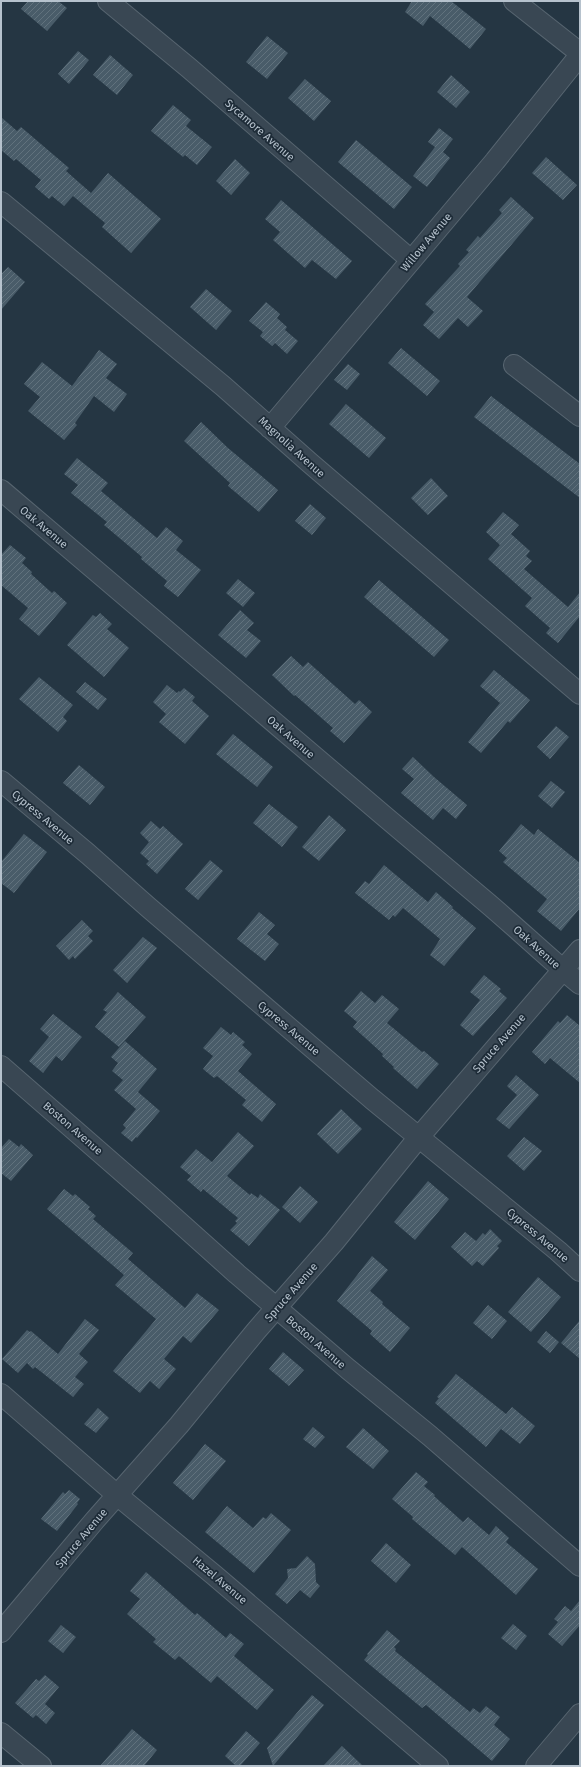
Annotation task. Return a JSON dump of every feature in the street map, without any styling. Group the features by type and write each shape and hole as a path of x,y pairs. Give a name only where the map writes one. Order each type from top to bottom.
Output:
{"street":[{"name":"Sycamore Avenue","path":"108,1 189,68 411,260"},
{"path":"514,1 580,54"},
{"name":"Willow Avenue","path":"270,428 495,162 580,54"},
{"name":"Magnolia Avenue","path":"1,202 152,327 580,694"},
{"path":"514,365 580,416"},
{"name":"Oak Avenue","path":"1,490 238,690 364,800 487,903 562,970 580,984"},
{"name":"Cypress Avenue","path":"1,781 88,854 274,1016 558,1251 580,1271"},
{"name":"Spruce Avenue","path":"1,1632 117,1495 179,1425 334,1242 419,1137 580,950"},
{"name":"Boston Avenue","path":"1,1066 277,1308 348,1369 436,1441 580,1566"},
{"name":"Hazel Avenue","path":"1,1394 117,1495 214,1575 438,1766"},
{"path":"536,1766 580,1714"},
{"path":"1,1733 41,1766"}],"building":[{"path":"28,1 58,1 67,8 47,31 21,9"},
{"path":"412,1 451,1 486,29 470,49 430,16 423,26 405,12"},
{"path":"267,36 288,53 267,79 246,62"},
{"path":"78,51 89,60 69,84 58,74"},
{"path":"110,55 133,75 117,95 93,75"},
{"path":"451,75 470,92 456,108 437,92"},
{"path":"305,79 331,101 314,121 288,98"},
{"path":"173,105 191,120 186,126 212,147 197,165 185,155 183,157 151,131"},
{"path":"1,117 17,131 21,127 69,168 66,171 91,193 108,173 161,219 131,253 102,227 105,223 73,196 64,206 52,196 49,199 35,187 41,180 16,159 14,161 1,150"},
{"path":"439,128 453,139 443,152 450,158 427,187 413,176 435,147 428,142"},
{"path":"356,140 412,187 394,209 338,162"},
{"path":"546,157 577,185 563,200 532,173"},
{"path":"235,159 250,173 231,195 216,181"},
{"path":"511,197 534,218 467,297 483,311 468,327 458,318 439,339 423,325 434,312 425,304 460,266 458,264 469,252 466,250 478,236 480,238 502,213 499,210"},
{"path":"281,200 352,261 336,279 312,260 305,268 273,240 280,232 265,219"},
{"path":"8,267 25,282 1,310 1,274"},
{"path":"206,289 232,311 216,330 190,307"},
{"path":"266,302 280,314 277,318 287,327 285,330 298,341 287,354 275,343 272,346 260,336 263,332 249,321"},
{"path":"401,348 440,381 427,396 388,363"},
{"path":"99,350 117,364 106,378 127,394 114,412 94,396 75,423 77,425 64,440 28,411 40,397 24,384 42,362 72,386"},
{"path":"348,364 360,374 347,390 334,380"},
{"path":"491,396 580,464 580,498 474,417"},
{"path":"346,404 386,438 369,458 329,424"},
{"path":"201,422 228,448 278,490 259,512 228,486 230,483 184,441"},
{"path":"77,458 108,483 101,491 157,538 166,527 183,541 176,550 201,570 178,597 164,586 167,581 141,559 142,557 104,525 107,522 71,493 78,485 64,474"},
{"path":"431,478 448,496 428,515 411,498"},
{"path":"310,504 326,518 312,535 295,521"},
{"path":"503,512 519,525 511,534 530,551 526,556 532,561 524,569 568,607 580,592 580,616 558,643 546,633 550,628 525,606 532,598 488,559 500,545 486,532"},
{"path":"10,545 26,558 22,563 32,572 31,574 52,593 54,591 67,603 39,636 19,619 28,608 1,585 1,555"},
{"path":"238,579 255,593 243,607 226,593"},
{"path":"379,580 449,640 434,657 364,597"},
{"path":"240,610 254,623 247,630 261,641 246,658 218,635"},
{"path":"100,613 112,624 107,629 129,648 104,677 67,645 93,615 96,617"},
{"path":"291,656 303,667 308,662 355,704 359,700 372,712 344,743 330,731 333,728 295,695 294,696 272,675"},
{"path":"494,670 530,700 510,723 508,721 481,753 468,742 500,703 480,686"},
{"path":"39,677 73,705 63,717 67,721 58,732 19,699"},
{"path":"85,682 107,699 98,710 76,692"},
{"path":"167,685 177,693 184,688 195,697 192,701 209,716 185,744 159,722 166,714 153,702"},
{"path":"556,726 569,737 550,759 537,747"},
{"path":"233,734 273,767 257,787 216,754"},
{"path":"413,757 467,805 456,819 443,808 433,820 401,793 414,779 402,769"},
{"path":"79,765 105,787 90,805 63,783"},
{"path":"551,781 565,792 552,808 538,796"},
{"path":"269,804 298,827 282,847 253,823"},
{"path":"329,815 346,830 319,861 302,847"},
{"path":"151,821 160,829 163,826 183,844 157,874 146,864 149,861 140,853 149,842 140,833"},
{"path":"521,824 534,835 538,829 580,863 580,908 561,931 537,911 547,899 503,862 507,858 499,851"},
{"path":"24,834 47,852 14,893 1,883 1,862"},
{"path":"210,860 223,871 198,900 185,889"},
{"path":"384,865 428,902 436,892 476,928 444,966 430,955 440,939 403,908 395,917 393,915 389,920 355,893 365,881 369,884"},
{"path":"259,912 275,925 267,934 279,944 265,961 237,939"},
{"path":"82,920 93,931 88,936 93,941 75,959 73,956 69,960 56,946"},
{"path":"143,937 157,948 127,983 113,970"},
{"path":"484,975 501,989 499,991 507,998 473,1036 460,1025 480,1000 470,992"},
{"path":"361,991 375,1003 382,995 399,1009 387,1023 439,1064 417,1089 393,1068 394,1067 382,1056 383,1054 353,1027 357,1022 344,1011"},
{"path":"118,992 146,1017 119,1047 95,1027 107,1012 103,1010"},
{"path":"53,1014 82,1037 62,1061 56,1056 43,1073 29,1061 49,1037 40,1029"},
{"path":"567,1015 580,1026 580,1083 550,1058 545,1064 532,1052 558,1021 560,1023"},
{"path":"221,1027 231,1035 233,1032 245,1042 242,1045 252,1054 238,1071 276,1104 262,1122 242,1105 246,1100 217,1076 214,1078 203,1069 213,1056 203,1048"},
{"path":"125,1041 157,1069 138,1092 160,1111 132,1142 121,1133 126,1128 123,1125 136,1109 114,1090 123,1080 112,1071 118,1063 111,1057"},
{"path":"516,1075 539,1095 509,1129 496,1119 517,1095 507,1086"},
{"path":"341,1109 362,1129 338,1154 317,1134"},
{"path":"238,1132 254,1146 227,1176 250,1195 251,1193 258,1198 260,1194 280,1210 249,1246 230,1230 237,1223 235,1221 238,1218 203,1189 201,1192 187,1180 191,1176 180,1167 196,1149 212,1162"},
{"path":"524,1137 542,1151 524,1171 507,1156"},
{"path":"9,1139 19,1147 21,1144 33,1155 11,1181 1,1173 1,1148"},
{"path":"428,1181 449,1199 415,1240 394,1222"},
{"path":"300,1186 318,1202 300,1223 282,1207"},
{"path":"64,1189 73,1196 75,1194 90,1207 88,1209 96,1216 93,1219 133,1253 128,1259 185,1308 197,1293 219,1310 191,1343 183,1336 164,1359 176,1369 159,1389 150,1381 140,1393 113,1371 156,1319 115,1285 124,1275 47,1209"},
{"path":"490,1229 502,1241 497,1246 499,1248 483,1266 477,1261 472,1266 451,1247 465,1232 476,1241 483,1233 485,1235"},
{"path":"372,1256 388,1270 370,1291 383,1302 382,1304 410,1328 390,1352 370,1334 372,1331 337,1301"},
{"path":"538,1277 561,1297 531,1332 508,1312"},
{"path":"488,1305 507,1321 492,1339 473,1323"},
{"path":"85,1319 99,1330 79,1354 88,1362 75,1377 84,1384 73,1397 35,1367 33,1369 27,1363 18,1373 2,1359 27,1330 30,1332 31,1331 58,1354"},
{"path":"580,1320 580,1359 561,1343"},
{"path":"546,1331 559,1342 550,1353 537,1342"},
{"path":"283,1352 304,1370 289,1386 269,1369"},
{"path":"456,1374 506,1414 512,1407 535,1426 520,1444 501,1429 486,1447 435,1403 439,1398 437,1397"},
{"path":"98,1408 109,1418 96,1433 84,1424"},
{"path":"313,1427 325,1437 315,1448 303,1439"},
{"path":"363,1428 389,1451 373,1469 346,1447"},
{"path":"205,1444 226,1461 193,1500 173,1483"},
{"path":"416,1472 428,1482 424,1486 463,1522 468,1517 489,1535 496,1526 509,1538 506,1542 538,1569 516,1595 462,1547 455,1555 412,1519 413,1517 392,1499"},
{"path":"69,1490 80,1499 77,1503 78,1504 57,1531 41,1519 63,1492 65,1494"},
{"path":"227,1506 253,1528 263,1517 266,1519 271,1513 291,1530 254,1573 205,1532"},
{"path":"386,1543 411,1565 396,1583 371,1561"},
{"path":"307,1556 315,1564 316,1582 320,1586 310,1598 300,1590 287,1604 275,1594 288,1578 287,1569 296,1568"},
{"path":"146,1572 195,1615 197,1613 226,1638 230,1633 244,1644 234,1656 274,1690 257,1710 217,1676 211,1683 179,1656 175,1660 153,1642 156,1639 127,1614 140,1599 130,1591"},
{"path":"580,1600 580,1625 562,1646 548,1634 558,1622 554,1619 565,1606 571,1611"},
{"path":"513,1624 527,1636 516,1650 501,1638"},
{"path":"61,1625 76,1637 63,1653 48,1641"},
{"path":"387,1630 400,1641 394,1647 396,1649 395,1651 470,1712 473,1708 480,1713 486,1706 500,1717 494,1725 510,1739 492,1761 426,1705 422,1708 364,1660 368,1655 367,1654"},
{"path":"45,1675 59,1687 45,1704 55,1713 46,1724 36,1715 33,1718 15,1703 36,1679 39,1681"},
{"path":"312,1695 324,1705 273,1766 267,1748"},
{"path":"132,1729 157,1750 144,1766 100,1766"},
{"path":"246,1731 260,1743 240,1766 236,1766 225,1756"},
{"path":"342,1746 363,1766 323,1766"}]}
